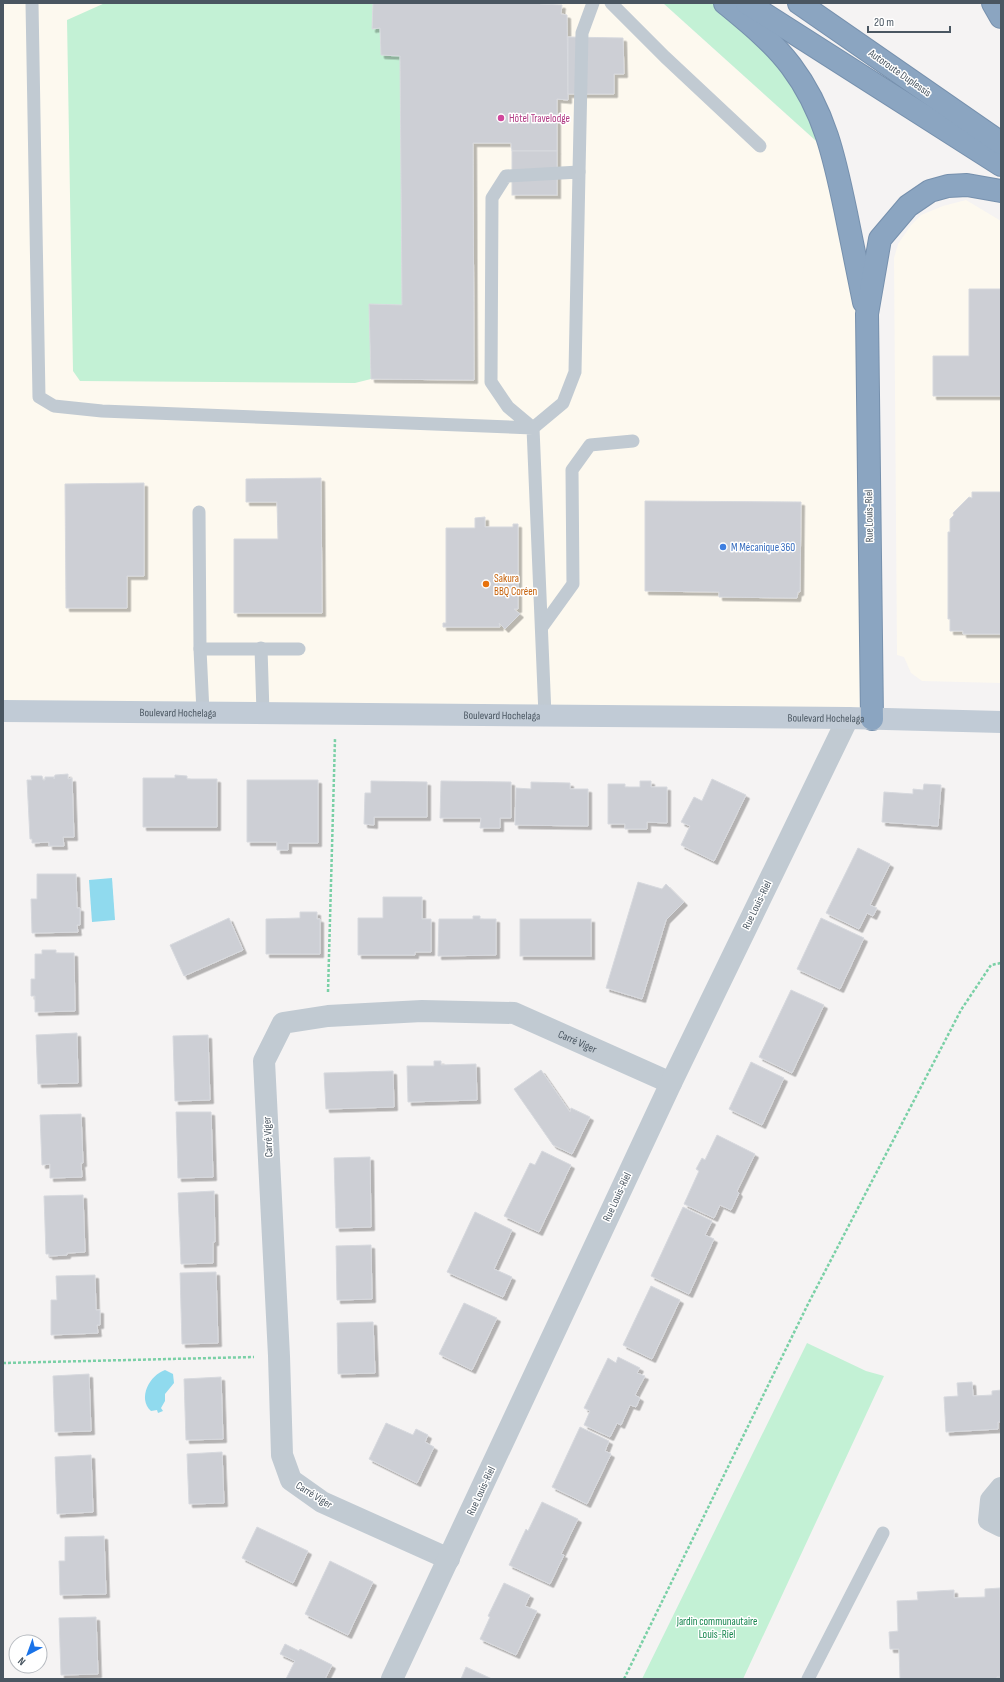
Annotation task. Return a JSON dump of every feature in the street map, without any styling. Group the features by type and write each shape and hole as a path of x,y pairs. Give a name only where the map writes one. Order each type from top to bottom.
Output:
{"highway":[{"path":"726,3 779,51 792,67 811,97 825,129 835,158 867,314"},
{"path":"747,3 1001,166"},
{"name":"Autoroute Duplessis","path":"799,3 1001,143"},
{"path":"993,3 1001,17"},
{"path":"867,314 880,239 908,206 930,191 948,186 967,185 1001,191"},
{"name":"Rue Louis-Riel","path":"867,314 872,719"}],"main road":[{"name":"Boulevard Hochelaga","path":"3,710 848,718 1001,722"}],"street":[{"name":"Rue Louis-Riel","path":"392,1679 671,1083 848,718"},
{"name":"Carré Viger","path":"449,1560 322,1502 291,1480 282,1455 279,1356 264,1061 283,1023 328,1016 422,1011 514,1013 671,1083"},
{"path":"1001,1488 991,1500 990,1520 1001,1526"}],"lane":[{"path":"32,3 39,396 54,406 102,411 533,428 563,403 575,372 582,33 593,3"},
{"path":"611,3 665,57 760,146"},
{"path":"545,715 533,428 508,407 491,382 492,198 506,176 579,172"},
{"path":"542,627 573,584 572,470 590,446 633,441"},
{"path":"199,512 200,649 203,712"},
{"path":"261,648 263,713"},
{"path":"200,649 299,649"},
{"path":"808,1679 883,1534"}],"path":[{"path":"328,1016 335,714"},
{"path":"624,1679 808,1304 957,1016 991,965 1001,963"},
{"path":"3,1364 279,1356"}],"shaded area":[{"path":"3,3 663,3 835,158 867,314 872,719 3,711"},
{"path":"966,200 1001,221 1001,683 922,681 911,673 904,657 897,655 894,258 898,244 911,225 921,215 943,206"}],"green space":[{"path":"105,3 373,3 372,29 380,28 381,55 400,56 402,305 369,304 371,379 355,383 80,381 73,371 67,20"},
{"path":"663,3 725,3 779,51 835,158"},
{"name":"Jardin communautaire Louis-Riel","path":"807,1343 866,1371 884,1376 743,1679 642,1679"}],"water":[{"path":"112,878 115,920 92,922 89,880"},
{"path":"165,1370 173,1374 174,1383 165,1394 165,1401 161,1408 163,1411 158,1413 157,1410 151,1411 147,1406 145,1394 150,1382"}],"building":[{"path":"373,3 540,3 562,5 561,14 567,15 568,100 557,99 557,151 512,151 511,143 473,143 474,380 371,379 369,304 402,305 400,56 381,55 380,28 372,29"},
{"path":"568,37 623,38 624,74 614,74 614,94 568,94"},
{"path":"512,151 557,151 557,195 512,195"},
{"path":"969,289 1001,289 1001,396 933,396 933,356 969,356"},
{"path":"321,478 322,613 234,613 234,539 278,539 277,502 246,502 246,479"},
{"path":"144,483 144,576 127,576 127,608 66,608 65,484"},
{"path":"972,492 1001,492 1001,634 963,634 963,631 950,631 950,619 948,619 948,532 950,532 950,519 954,515 953,513 969,497 972,498"},
{"name":"M Mécanique 360","path":"645,501 801,502 800,592 798,592 797,598 719,597 719,592 645,591"},
{"path":"485,517 485,527 513,527 513,524 518,524 518,609 514,609 520,614 505,629 499,623 500,627 443,627 443,623 446,623 446,528 475,528 475,518"},
{"path":"68,774 68,779 72,778 74,837 63,837 64,846 49,846 49,842 32,843 32,839 30,839 27,780 32,780 31,776 42,776 43,780 45,780 45,777 54,777 54,779 55,775"},
{"path":"175,775 187,776 187,779 217,779 217,827 143,827 143,778 175,778"},
{"path":"712,779 746,795 714,861 681,845 690,826 681,822 694,797 702,801"},
{"path":"247,780 318,780 318,843 288,843 288,850 277,850 277,842 247,842"},
{"path":"371,781 427,782 427,817 374,817 374,825 364,824 365,793 371,793"},
{"path":"441,781 511,782 511,818 500,818 500,828 480,828 481,818 440,818"},
{"path":"640,781 651,781 651,787 667,787 667,823 647,822 647,829 625,829 625,824 608,824 608,784 625,784 625,787 640,787"},
{"path":"531,782 570,783 570,789 588,789 588,826 515,825 516,788 531,789"},
{"path":"924,784 941,785 938,826 882,822 884,792 913,794 913,789 923,790"},
{"path":"858,848 890,864 870,905 877,908 873,916 867,913 859,929 826,913"},
{"path":"37,874 76,874 77,908 80,908 80,925 77,925 78,932 32,933 31,899 37,899"},
{"path":"638,882 662,889 666,884 684,902 666,920 642,999 606,988"},
{"path":"383,897 422,897 422,919 431,919 431,952 415,952 415,955 358,955 358,918 383,918"},
{"path":"300,912 317,912 317,919 320,919 320,954 266,954 266,919 300,918"},
{"path":"473,916 480,916 480,919 496,919 496,955 438,956 439,919 473,919"},
{"path":"229,918 243,950 184,976 170,945"},
{"path":"821,918 864,938 840,989 797,969"},
{"path":"520,919 591,919 591,956 520,956"},
{"path":"42,950 56,950 56,953 74,953 75,1011 35,1012 35,996 31,996 31,979 35,979 35,954 42,954"},
{"path":"791,990 824,1005 792,1073 759,1057"},
{"path":"77,1033 78,1083 38,1084 36,1035"},
{"path":"208,1035 210,1100 175,1101 173,1036"},
{"path":"434,1061 441,1061 441,1065 476,1064 477,1100 408,1102 407,1066 434,1066"},
{"path":"751,1062 784,1078 762,1125 729,1109"},
{"path":"541,1070 570,1112 571,1108 590,1117 572,1154 553,1145 514,1089"},
{"path":"393,1071 394,1107 326,1109 324,1073"},
{"path":"176,1112 211,1112 213,1177 178,1178"},
{"path":"81,1114 83,1163 81,1163 82,1177 50,1178 50,1164 42,1165 40,1115"},
{"path":"717,1135 755,1154 737,1191 739,1193 731,1210 720,1205 714,1218 684,1204 699,1171 696,1169 702,1158 705,1160"},
{"path":"542,1151 571,1165 539,1232 504,1216 530,1163 535,1165"},
{"path":"370,1157 371,1227 336,1228 334,1158"},
{"path":"214,1191 215,1242 213,1242 213,1263 181,1264 178,1193"},
{"path":"83,1195 85,1252 49,1256 49,1254 46,1254 44,1196"},
{"path":"683,1207 712,1221 705,1235 714,1239 689,1294 651,1276"},
{"path":"475,1212 512,1230 494,1269 512,1277 503,1297 447,1272"},
{"path":"371,1245 372,1299 337,1300 336,1246"},
{"path":"216,1272 218,1343 182,1344 180,1273"},
{"path":"95,1275 96,1310 100,1310 100,1325 97,1325 98,1333 51,1335 51,1300 57,1300 56,1276"},
{"path":"651,1286 680,1300 652,1359 623,1345"},
{"path":"464,1303 497,1318 472,1370 439,1354"},
{"path":"373,1322 375,1373 338,1374 337,1323"},
{"path":"618,1357 640,1368 637,1373 645,1376 635,1395 640,1398 636,1407 630,1405 621,1425 617,1423 610,1437 584,1425 590,1411 584,1408 608,1358 616,1363"},
{"path":"89,1374 91,1431 55,1432 53,1376"},
{"path":"221,1377 223,1439 186,1440 184,1379"},
{"path":"972,1382 973,1396 992,1395 992,1391 1001,1390 1001,1422 998,1422 998,1429 946,1432 944,1397 958,1396 957,1383"},
{"path":"386,1423 413,1435 416,1429 428,1435 425,1442 434,1447 417,1483 369,1459"},
{"path":"580,1427 609,1441 605,1451 611,1454 587,1504 552,1487"},
{"path":"222,1452 224,1503 189,1504 187,1454"},
{"path":"91,1455 93,1512 57,1514 55,1457"},
{"path":"542,1502 578,1519 561,1554 564,1555 550,1584 509,1565 526,1529 528,1531"},
{"path":"257,1527 308,1551 293,1583 242,1558"},
{"path":"104,1536 106,1594 60,1595 59,1561 65,1561 65,1537"},
{"path":"330,1561 373,1582 348,1635 305,1614"},
{"path":"504,1583 530,1595 525,1606 537,1611 516,1655 480,1639 490,1617 488,1616"},
{"path":"1000,1588 1001,1677 997,1677 997,1679 900,1679 899,1649 890,1649 889,1632 898,1631 897,1601 918,1600 917,1592 954,1590 954,1598 985,1597 985,1589"},
{"path":"96,1617 98,1674 61,1675 59,1618"},
{"path":"285,1644 299,1651 300,1649 332,1665 325,1679 286,1679 295,1661 280,1654"},
{"path":"466,1667 492,1679 461,1679"}],"place":[{"name":"Hôtel Travelodge","path":"501,118"},
{"name":"M Mécanique 360","path":"723,547"},
{"name":"Sakura BBQ Coréen","path":"486,584"}]}
